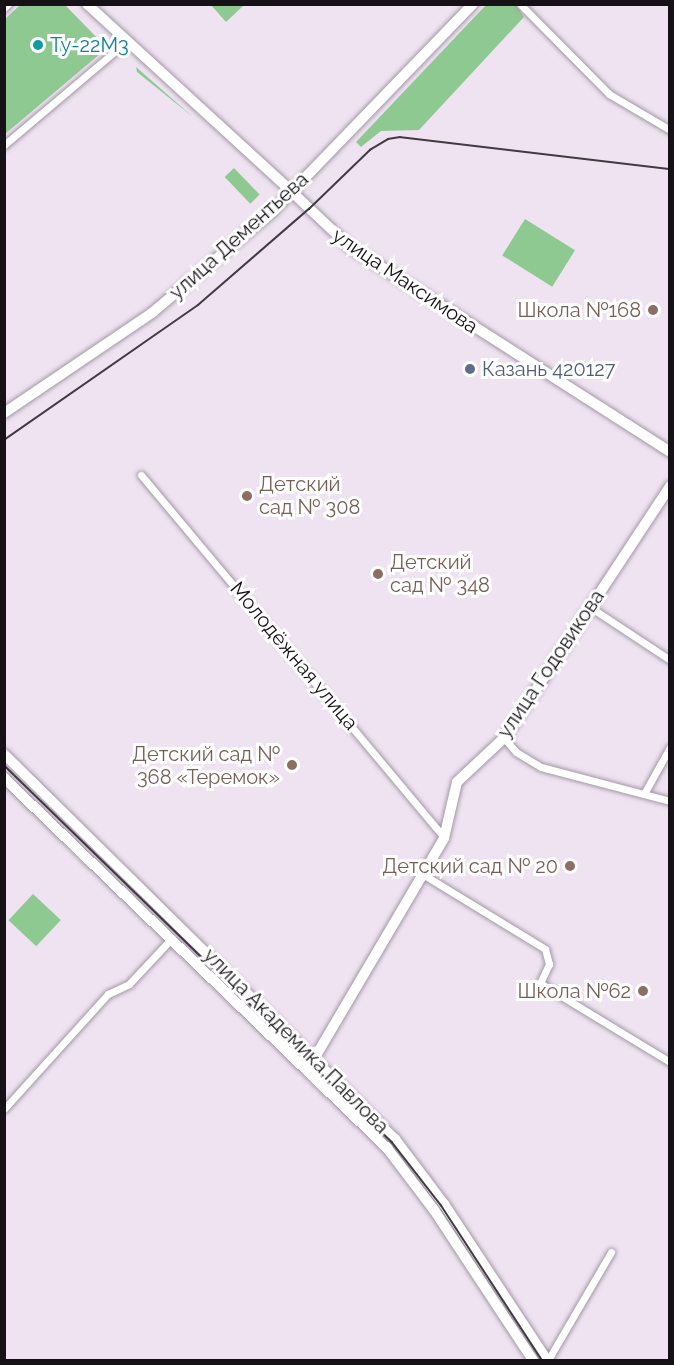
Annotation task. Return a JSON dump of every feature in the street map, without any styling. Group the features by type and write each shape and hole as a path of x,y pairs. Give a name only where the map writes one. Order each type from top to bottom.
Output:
{"main road":[{"name":"улица Максимова","path":"87,4 350,247 669,452"},
{"name":"улица Дементьева","path":"4,413 153,312 291,191 473,4"},
{"name":"улица Годовикова","path":"314,1059 444,838 457,782 504,738 669,486"},
{"name":"улица Академика Павлова","path":"4,754 314,1059 412,1160 548,1360"},
{"name":"улица Академика Павлова","path":"4,778 387,1148 434,1210 533,1360"}],"street":[{"path":"4,8 8,4"},
{"path":"520,4 609,94 669,130"},
{"path":"4,146 127,41"},
{"name":"Молодёжная улица","path":"141,476 444,838"},
{"path":"590,607 669,660"},
{"path":"504,738 516,752 541,767 645,792 669,801"},
{"path":"645,792 669,747"},
{"path":"424,875 545,949 549,964 540,983 669,1062"},
{"path":"4,1108 108,994 129,984 172,938"},
{"path":"548,1360 611,1252"}],"green space":[{"path":"21,4 65,5 107,48 5,134 5,19"},
{"path":"244,4 226,22 211,5"},
{"path":"486,5 516,5 524,17 419,130 381,131 361,147 356,142"},
{"path":"136,67 193,117 137,72"},
{"path":"234,168 260,195 250,204 225,177"},
{"path":"525,219 575,250 552,287 502,255"},
{"path":"33,894 61,920 36,946 8,920"}],"tram line":[{"path":"4,440 198,305 309,209 370,150 388,139 400,137 670,169"},
{"path":"4,765 392,1142 441,1205 542,1360"}],"place":[{"name":"Ту-22М3","path":"38,45"},
{"name":"Школа №168","path":"653,310"},
{"name":"Казань 420127","path":"470,369"},
{"name":"Детский сад № 308","path":"247,496"},
{"name":"Детский сад № 348","path":"378,574"},
{"name":"Детский сад № 368 «Теремок»","path":"292,765"},
{"name":"Детский сад № 20","path":"570,866"},
{"name":"Школа №62","path":"643,991"}]}
